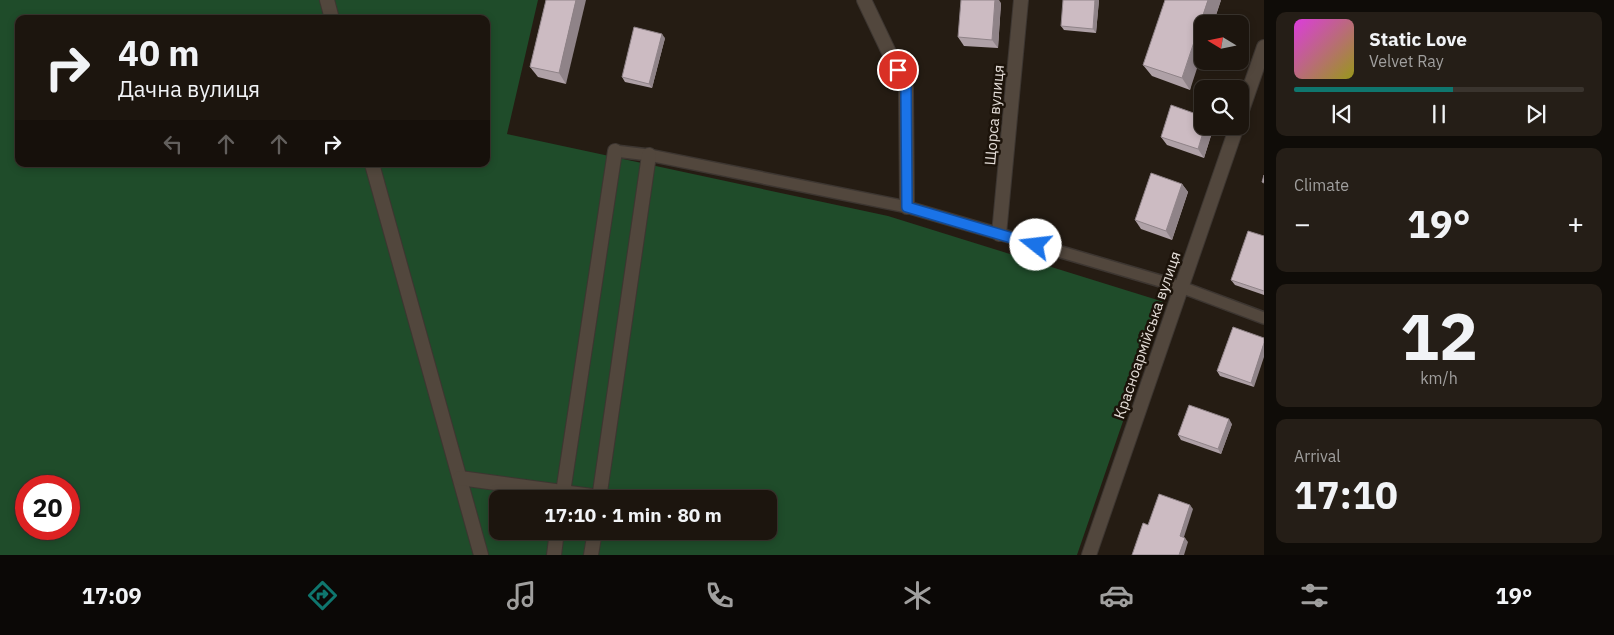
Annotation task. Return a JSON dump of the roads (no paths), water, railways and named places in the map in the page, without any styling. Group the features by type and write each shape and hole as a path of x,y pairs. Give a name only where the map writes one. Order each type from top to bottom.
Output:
{"street":[{"path":"327,0 331,15"},
{"path":"864,0 906,88 907,207"},
{"name":"Щорса вулиця","path":"999,234 1021,0"},
{"path":"1249,90 1264,47"},
{"name":"Красноармійська вулиця","path":"1088,555 1234,135"},
{"path":"564,490 615,151"},
{"path":"600,490 649,155"},
{"path":"373,167 481,555"},
{"path":"460,478 533,490"},
{"path":"554,555 556,540"},
{"path":"591,555 593,540"}],"lane":[{"path":"615,151 649,155 907,207 1181,287 1264,318"}]}
